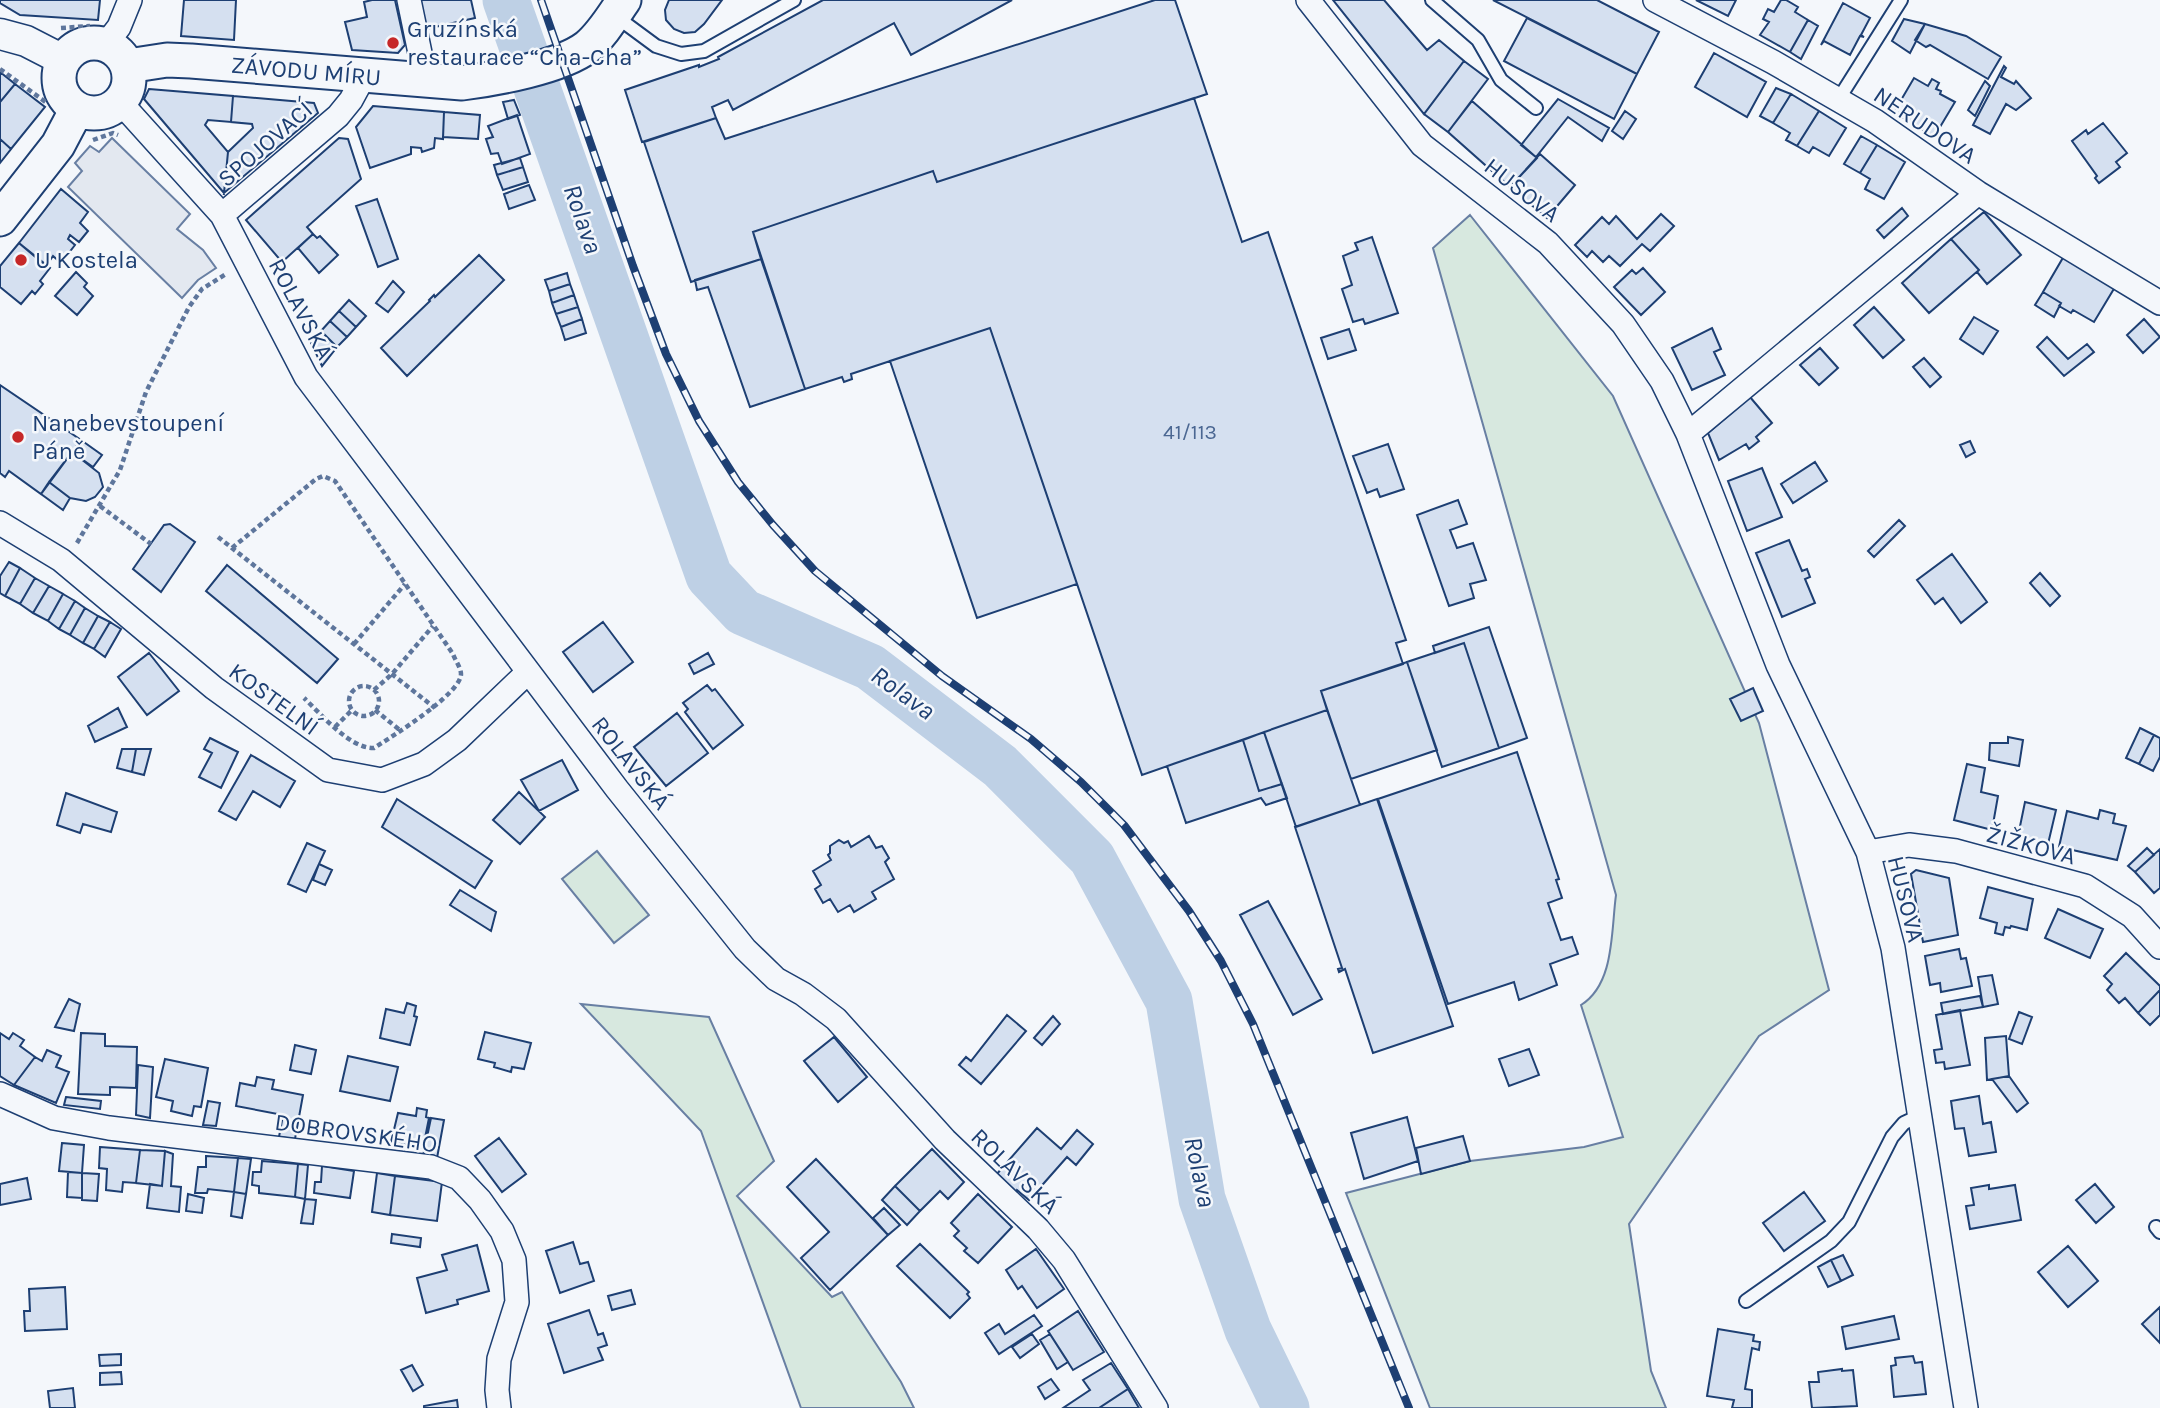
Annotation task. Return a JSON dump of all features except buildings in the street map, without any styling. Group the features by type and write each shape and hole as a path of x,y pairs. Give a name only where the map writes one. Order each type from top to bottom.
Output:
{"main road":[{"name":"ZÁVODU MÍRU","path":"63,60 68,53 82,44 98,42 167,60 462,83 483,81 550,64 587,47 619,7"},
{"path":"62,112 99,113 120,102 129,85 112,44"},
{"path":"0,219 58,145 62,112 68,102 58,82 63,60"}],"street":[{"path":"112,44 130,0"},
{"path":"409,0 420,53 420,80"},
{"name":"HUSOVA","path":"1308,0 1422,145 1548,243 1623,324 1662,380 1688,434 1778,665 1868,852 1893,948 1966,1408"},
{"name":"NERUDOVA","path":"1655,0 1773,62 1875,121 1978,193 2160,303"},
{"path":"0,34 26,41 63,60"},
{"name":"SPOJOVACÍ","path":"222,215 338,116 351,100 364,76"},
{"name":"ROLAVSKÁ","path":"120,102 222,215 306,377 617,789 745,949 776,979 803,994 836,1019 945,1140 1038,1230 1064,1259 1156,1408"},
{"path":"1688,434 1978,193"},
{"name":"KOSTELNÍ","path":"0,523 61,560 214,688 328,770 382,780 424,764 457,740 528,672"},
{"name":"ŽIŽKOVA","path":"1868,852 1909,845 1955,852 2085,886 2132,916 2160,947"},
{"name":"DOBROVSKÉHO","path":"0,1094 54,1118 108,1128 431,1167 459,1178 480,1200 502,1231 514,1260 517,1302 499,1359 499,1408"}],"lane":[{"path":"619,7 656,46 681,54 704,51 794,0"},
{"path":"1432,0 1478,40 1501,80 1536,108"},
{"path":"1839,100 1900,0"},
{"path":"1746,1301 1831,1241 1849,1222 1892,1137 1904,1123 1919,1116"}],"path":[{"path":"50,26 112,44"},
{"path":"0,69 62,112"},
{"path":"90,141 113,133 128,141"},
{"path":"76,545 120,470 146,392 189,307 202,289 229,273 223,262"},
{"path":"232,548 316,478 323,476 335,481 453,654 461,673 460,680 435,708 374,748 354,742 304,698"},
{"path":"100,506 151,544"},
{"path":"218,537 435,708"},
{"path":"354,644 405,584"},
{"path":"374,690 392,674 433,626"},
{"path":"364,685 374,690 379,702 375,710 365,716 352,710 349,701 354,688 364,685"},
{"path":"335,727 352,710"},
{"path":"375,710 401,731"}],"shaded area":[{"path":"112,138 190,214 177,229 203,250 216,268 198,280 182,298 68,187 82,171 75,163 90,146 99,152"},
{"path":"1470,215 1613,396 1759,723 1829,990 1759,1036 1629,1224 1651,1371 1666,1408 1430,1408 1346,1193 1470,1161 1584,1147 1623,1137 1581,1005 1592,996 1606,970 1616,895 1433,248"},
{"path":"597,851 649,915 614,943 562,879"},
{"path":"581,1004 709,1017 774,1161 737,1196 832,1297 842,1292 901,1382 914,1408 801,1408 701,1131"}],"waterway":[{"name":"Rolava","path":"506,0 709,576 743,612 870,667 1000,766 1092,858 1169,1001 1202,1199 1248,1330 1286,1408"}],"railway":[{"path":"541,0 666,354 699,421 738,482 815,571 942,676 1031,739 1081,782 1124,825 1189,911 1221,961 1253,1024 1409,1408"}],"place":[{"name":"Gruzínská restaurace “Cha-Cha”","path":"393,43"},
{"name":"U Kostela","path":"21,260"},
{"name":"Nanebevstoupení Páně","path":"18,437"}]}
